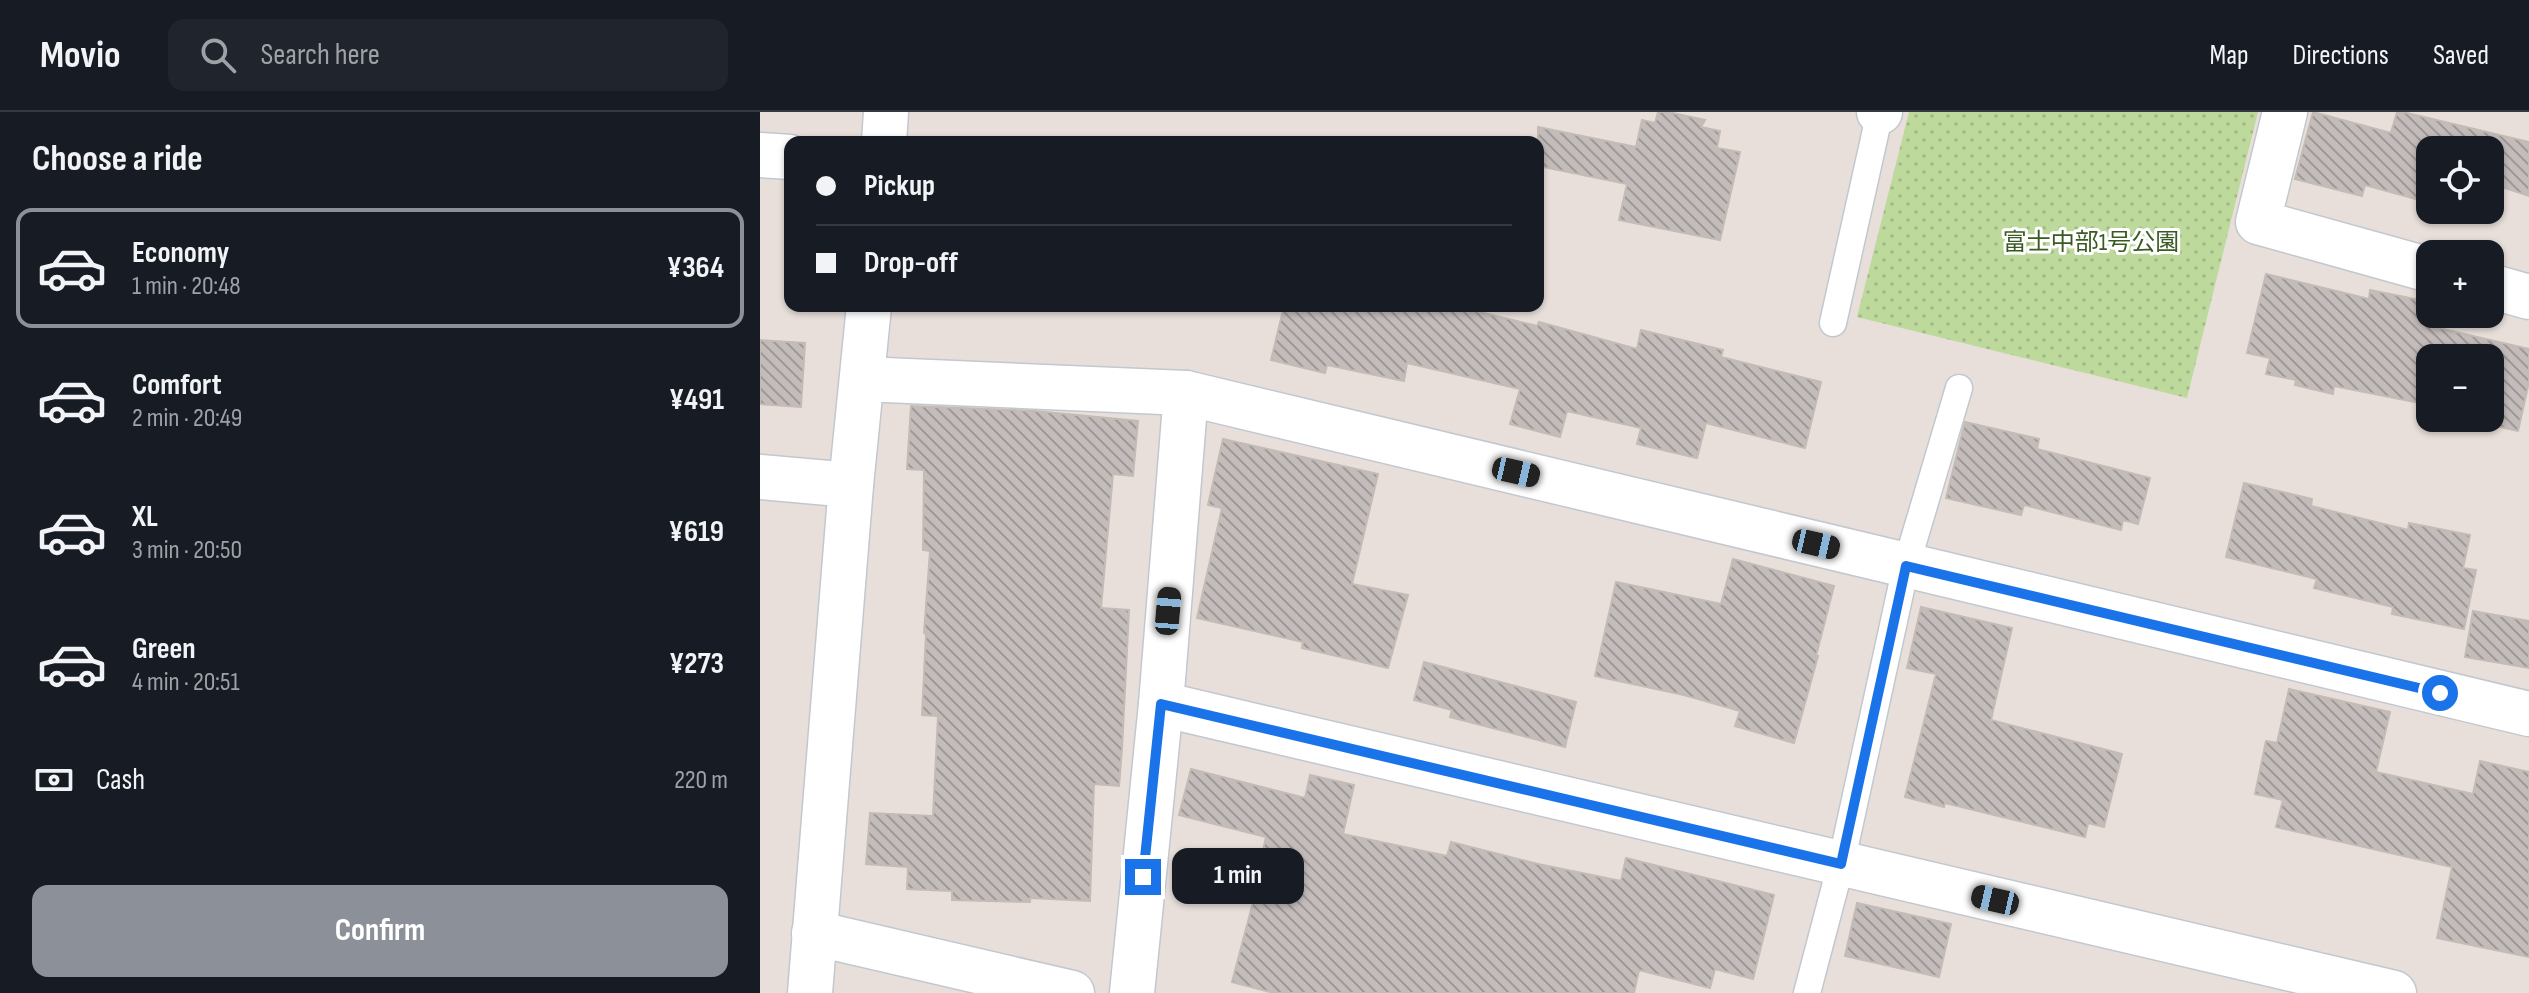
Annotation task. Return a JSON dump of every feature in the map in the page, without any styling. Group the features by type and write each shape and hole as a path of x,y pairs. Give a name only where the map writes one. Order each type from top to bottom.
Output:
{"street":[{"path":"884,136 886,112"},
{"path":"2285,112 2258,222 2416,266"},
{"path":"760,155 784,157"},
{"path":"2504,290 2529,297"},
{"path":"810,993 851,485 868,312"},
{"path":"862,379 1186,393 2529,714"},
{"path":"1132,993 1161,704 1186,393"},
{"path":"760,477 851,485"},
{"path":"1161,704 2394,993"},
{"path":"814,933 1072,993"}],"lane":[{"path":"1833,323 1880,112"},
{"path":"1807,993 1841,864 1906,566 1959,388"}],"green space":[{"name":"富士中部1号公園","path":"1909,112 2258,112 2187,398 1857,317"}],"building":[{"path":"1658,112 1705,120 1701,127 1720,131 1717,148 1740,152 1720,240 1619,220 1627,184 1544,167 1544,136 1538,136 1538,127 1636,147 1642,120 1655,123"},
{"path":"2313,112 2391,133 2397,112 2403,112 2504,136 2416,136 2416,199 2365,185 2362,196 2295,179"},
{"path":"2504,136 2529,142 2529,196 2504,188"},
{"path":"2266,274 2369,299 2370,290 2416,299 2416,328 2439,328 2529,349 2529,382 2518,431 2504,428 2504,344 2416,344 2416,402 2334,386 2333,394 2295,385 2296,380 2266,374 2270,358 2247,353"},
{"path":"1283,312 1480,312 1537,326 1539,322 1637,349 1641,330 1723,350 1721,357 1821,382 1805,448 1706,423 1697,458 1637,444 1641,428 1567,411 1560,437 1510,424 1520,389 1407,363 1404,381 1327,365 1325,373 1271,360"},
{"path":"760,340 805,343 801,407 760,404"},
{"path":"911,406 1035,411 1138,421 1133,476 1113,474 1101,608 1129,610 1122,749 1119,786 1094,784 1090,901 1030,898 1030,902 952,900 952,891 907,889 908,867 866,864 870,813 933,816 938,716 922,715 930,551 923,550 924,470 907,469"},
{"path":"1965,422 2039,439 2037,449 2150,478 2138,524 2123,520 2121,530 2024,505 2021,515 1946,498"},
{"path":"1223,439 1378,474 1352,584 1408,595 1388,668 1302,648 1303,642 1197,618 1222,508 1208,505"},
{"path":"2244,483 2312,499 2311,506 2408,530 2409,523 2470,535 2463,568 2476,570 2464,629 2392,614 2393,607 2314,588 2317,579 2226,557"},
{"path":"1733,559 1834,586 1794,743 1735,726 1740,711 1684,695 1595,676 1616,582 1721,604"},
{"path":"1921,607 2012,628 1991,720 2122,754 2104,827 2088,823 2085,837 1945,803 1944,807 1905,797 1936,674 1907,668"},
{"path":"2473,611 2529,621 2529,668 2465,657"},
{"path":"1424,662 1576,702 1565,747 1450,717 1452,710 1414,700"},
{"path":"2289,689 2390,712 2376,772 2473,794 2480,761 2529,772 2529,957 2437,938 2452,867 2276,827 2283,800 2255,794 2266,741 2277,743"},
{"path":"1191,769 1305,798 1310,775 1354,785 1343,834 1447,856 1451,842 1621,881 1626,858 1774,895 1753,979 1715,969 1710,988 1639,970 1634,993 1274,993 1232,982 1262,868 1259,868 1266,837 1179,815"},
{"path":"1857,903 1951,924 1939,977 1845,956"}],"route":[{"path":"1143,877 1161,704 1841,864 1906,566 2440,693"}]}
